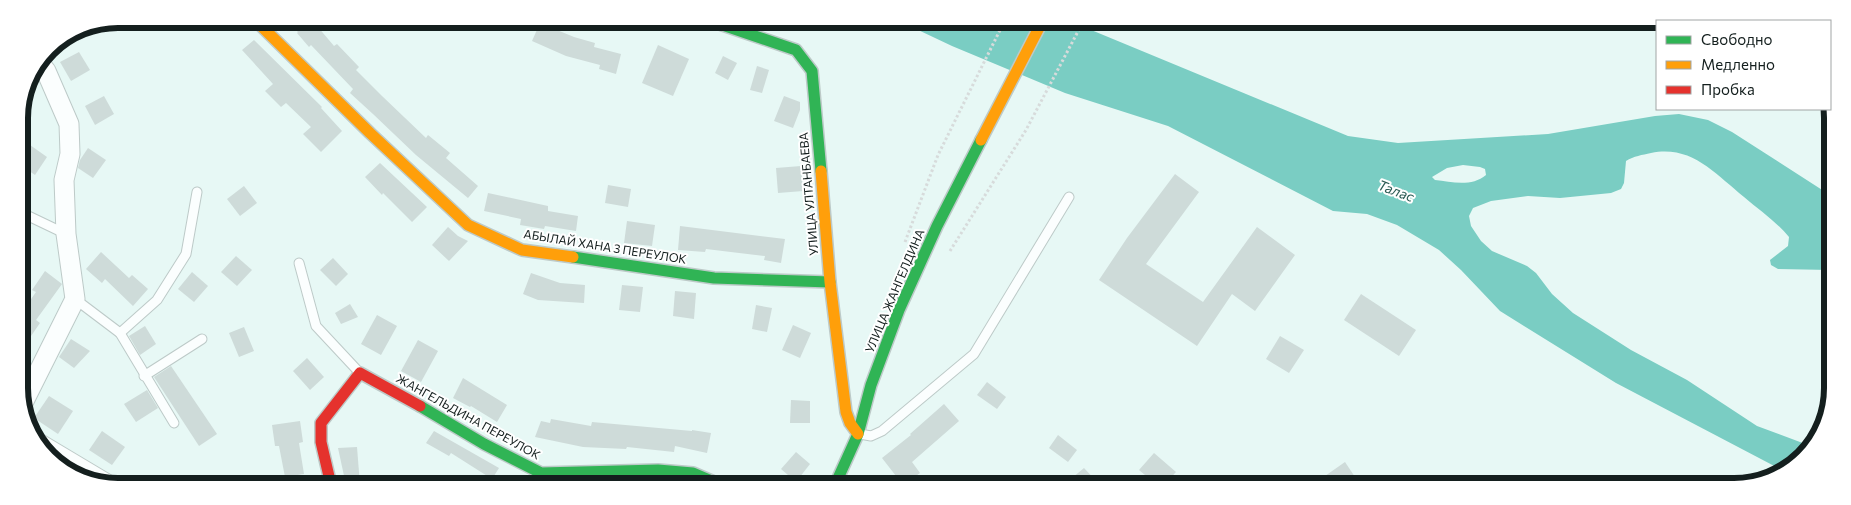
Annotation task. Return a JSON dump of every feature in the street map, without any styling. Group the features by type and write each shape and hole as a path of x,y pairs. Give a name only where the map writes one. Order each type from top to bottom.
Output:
{"street":[{"name":"АБЫЛАЙ ХАНА 3 ПЕРЕУЛОК","path":"263,28 468,225 522,250 714,278 830,282"},
{"name":"УЛИЦА УЛТАНБАЕВА","path":"729,28 796,50 812,71 830,282 846,412 850,423 858,434"},
{"name":"УЛИЦА ЖАНГЕЛДИНА","path":"838,478 858,434 871,385 900,310 938,226 1039,28"},
{"path":"28,393 75,299 66,234 64,180 70,154 69,124 43,67"},
{"path":"330,478 321,442 321,423 360,373"},
{"name":"ЖАНГЕЛЬДИНА ПЕРЕУЛОК","path":"360,373 433,413 484,444 541,473 658,470 693,473 704,478"},
{"path":"59,455 87,472"}],"lane":[{"path":"120,334 157,300 186,254 197,192"},
{"path":"858,434 871,436 882,431 974,354 1069,197"},
{"path":"28,216 66,234"},
{"name":"ЖАНГЕЛЬДИНА ПЕРЕУЛОК","path":"299,263 316,326 360,373"},
{"path":"75,299 120,334 174,423"},
{"path":"144,376 202,339"}],"path":[{"path":"965,99 1001,28"},
{"path":"948,256 957,238 1026,130 1080,28"}],"water":[{"name":"Талас","path":"914,28 1086,28 1348,136 1398,143 1548,134 1655,116 1679,114 1708,120 1732,132 1824,191 1824,270 1778,269 1771,265 1770,260 1788,246 1789,237 1773,221 1712,170 1691,157 1679,153 1651,153 1626,161 1624,183 1621,189 1611,193 1560,198 1528,196 1491,201 1473,208 1469,216 1471,226 1481,241 1492,251 1527,266 1536,273 1552,294 1573,313 1631,350 1687,380 1757,426 1804,443 1793,455 1775,467 1616,383 1500,311 1439,250 1397,225 1367,214 1333,211 1168,126 1065,93","holes":["1463,165 1485,169 1486,175 1475,181 1455,182 1435,180 1432,177 1447,168"]}],"building":[{"path":"294,28 319,28 334,46 337,44 359,67 356,70 426,138 428,135 450,153 446,158 478,186 468,198 416,155 350,93 353,89 311,45 309,47"},
{"path":"538,28 552,28 595,43 594,47 621,54 616,74 599,69 600,65 566,56 532,41"},
{"path":"254,40 322,107 342,131 321,152 303,134 311,127 286,103 281,107 265,91 273,84 242,50"},
{"path":"658,45 689,59 673,96 642,83"},
{"path":"79,52 90,70 71,81 60,62"},
{"path":"723,56 737,63 728,80 715,73"},
{"path":"757,66 769,70 762,93 750,90"},
{"path":"104,96 114,114 95,125 85,106"},
{"path":"784,96 800,102 800,110 793,128 774,121"},
{"path":"30,145 47,157 35,175 28,170 28,148"},
{"path":"88,148 106,160 93,178 78,168 80,160"},
{"path":"380,163 427,207 412,222 365,177"},
{"path":"801,166 803,191 778,193 776,168"},
{"path":"1175,174 1199,192 1146,264 1203,302 1257,227 1295,255 1255,311 1232,294 1197,346 1099,280 1127,238"},
{"path":"608,185 631,189 628,207 605,203"},
{"path":"244,186 257,203 240,216 227,199"},
{"path":"488,193 548,206 548,211 578,216 576,231 545,226 544,229 520,225 521,219 484,211"},
{"path":"627,221 655,225 652,246 624,243"},
{"path":"680,226 785,239 781,263 764,260 765,256 706,249 705,252 678,250"},
{"path":"448,227 458,236 468,241 449,261 432,245"},
{"path":"101,252 129,278 132,275 148,289 133,306 105,279 102,283 86,269"},
{"path":"236,256 252,270 237,286 221,272"},
{"path":"333,258 348,274 336,286 320,270"},
{"path":"45,271 62,284 36,320 40,323 28,340 28,304 36,292 32,290"},
{"path":"192,272 208,286 194,302 178,289"},
{"path":"531,273 560,283 585,285 584,303 538,300 523,294"},
{"path":"622,285 643,287 640,312 619,310"},
{"path":"675,291 696,293 694,319 673,316"},
{"path":"1361,294 1416,330 1399,356 1344,320"},
{"path":"350,304 358,317 341,324 335,313"},
{"path":"756,305 772,308 767,332 752,329"},
{"path":"377,315 397,326 381,355 361,344"},
{"path":"793,325 811,333 800,358 782,350"},
{"path":"145,326 156,344 140,355 129,336"},
{"path":"244,327 254,351 239,357 229,333"},
{"path":"1280,336 1304,350 1289,373 1266,359"},
{"path":"71,339 90,351 74,368 59,357"},
{"path":"418,340 438,351 421,382 401,371"},
{"path":"307,358 324,377 310,390 293,371"},
{"path":"171,366 217,434 199,446 154,377"},
{"path":"463,378 507,405 497,422 471,406 453,398"},
{"path":"987,382 1006,397 997,409 977,395"},
{"path":"147,390 158,408 136,422 124,404"},
{"path":"49,396 73,411 58,434 34,418"},
{"path":"791,400 810,401 810,423 790,423"},
{"path":"944,404 959,421 912,462 920,473 914,478 897,478 882,458"},
{"path":"551,419 591,426 592,422 711,433 707,453 675,446 674,452 627,447 626,449 583,447 535,437 541,421 550,423"},
{"path":"300,421 303,442 299,443 304,474 285,477 279,446 275,446 272,425"},
{"path":"102,431 125,447 112,465 89,450"},
{"path":"434,431 499,468 493,478 490,478 451,453 449,456 426,443"},
{"path":"1058,435 1077,450 1068,462 1049,448"},
{"path":"357,447 359,478 344,478 338,448"},
{"path":"796,452 810,464 799,478 791,478 781,469"},
{"path":"1154,453 1176,472 1171,477 1148,477 1139,470"},
{"path":"1345,462 1355,477 1326,477 1325,476"},
{"path":"1084,468 1093,477 1073,477"}],"traffic: fast":[{"path":"731,28 796,50 812,71 821,171"},
{"path":"838,478 858,434 871,385 899,310 937,226 981,140"},
{"path":"573,257 714,278 830,282"},
{"path":"420,406 484,444 541,473 658,470 693,473 704,478"}],"traffic: slow":[{"path":"263,28 370,133 468,225 522,250 573,257"},
{"path":"981,140 1039,28"},
{"path":"821,171 830,282 846,412 850,423 858,434"}],"traffic: jam":[{"path":"329,478 321,442 321,423 360,373 420,406"}]}
